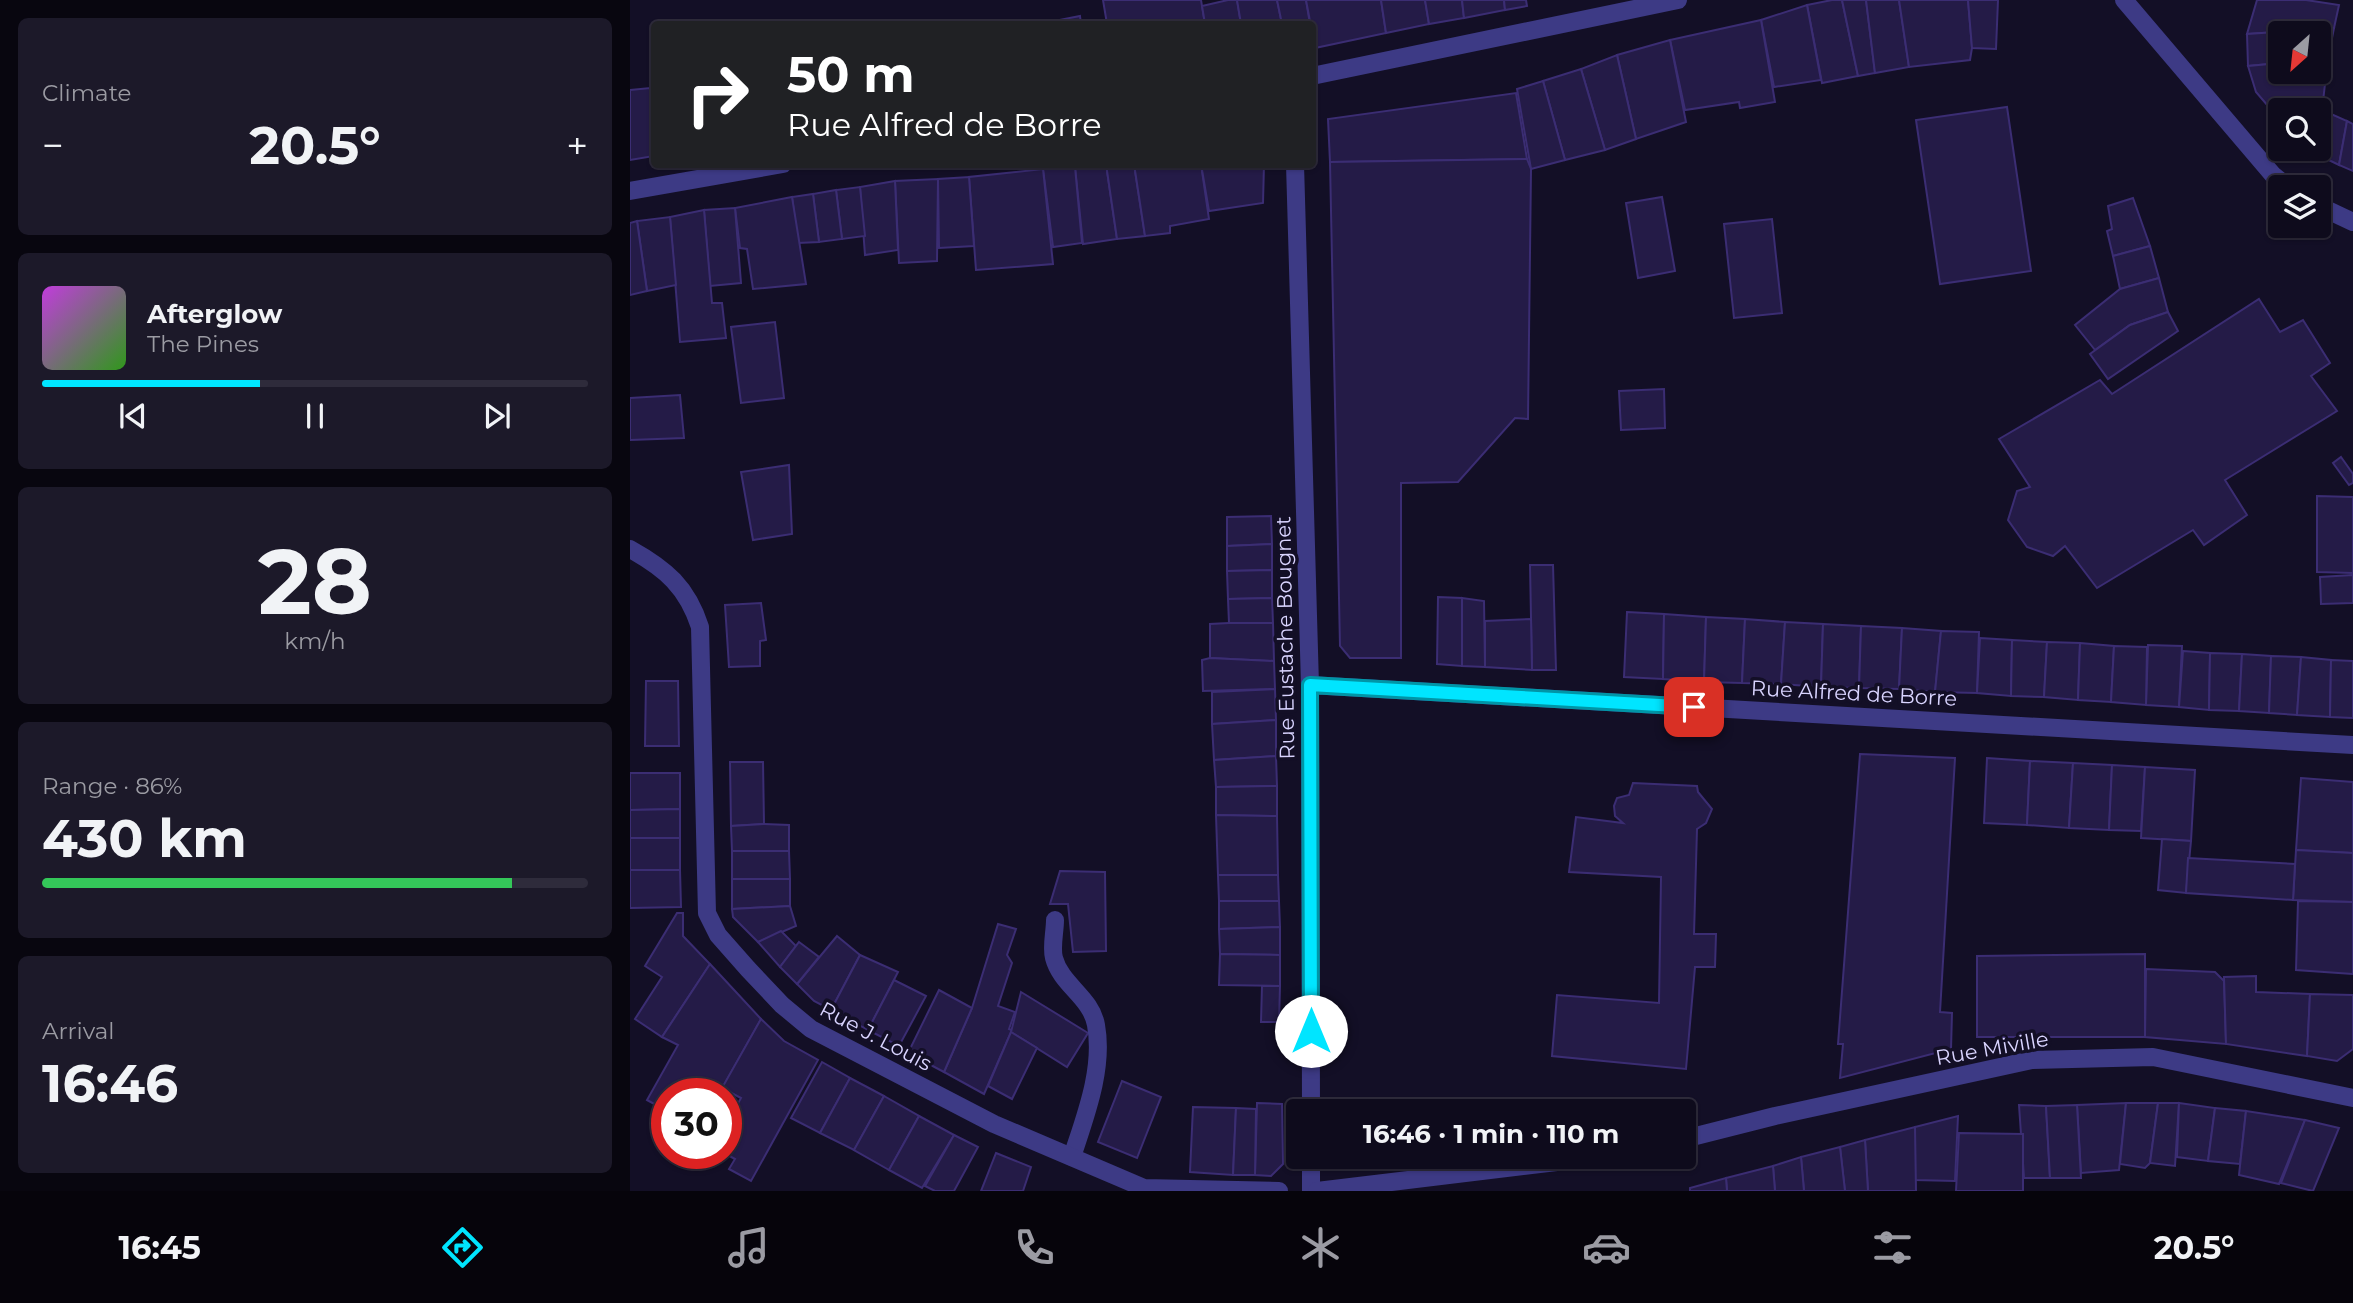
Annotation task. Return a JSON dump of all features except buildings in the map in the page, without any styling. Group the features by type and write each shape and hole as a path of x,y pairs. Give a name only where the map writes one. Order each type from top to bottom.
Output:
{"street":[{"path":"1316,75 1678,0"},
{"path":"2124,0 2273,175"},
{"path":"630,191 760,168"},
{"name":"Rue Eustache Bougnet","path":"1296,168 1310,685 1311,1099"},
{"path":"2331,212 2353,222"},
{"name":"Rue J. Louis","path":"630,549 662,567 679,583 692,603 700,627 704,889 707,912 718,935 782,1005 811,1029 994,1124 1144,1189 1279,1191"},
{"name":"Rue Alfred de Borre","path":"1310,685 2353,745"},
{"path":"1055,920 1053,956 1059,971 1087,1001 1096,1024 1091,1092 1072,1157"},
{"name":"Rue Miville","path":"1696,1136 1775,1115 2032,1060 2153,1057 2353,1098"},
{"path":"1311,1169 1311,1191"},
{"path":"1317,1191 1499,1169"}],"route":[{"path":"1311,1031 1310,685 1694,707"}]}
